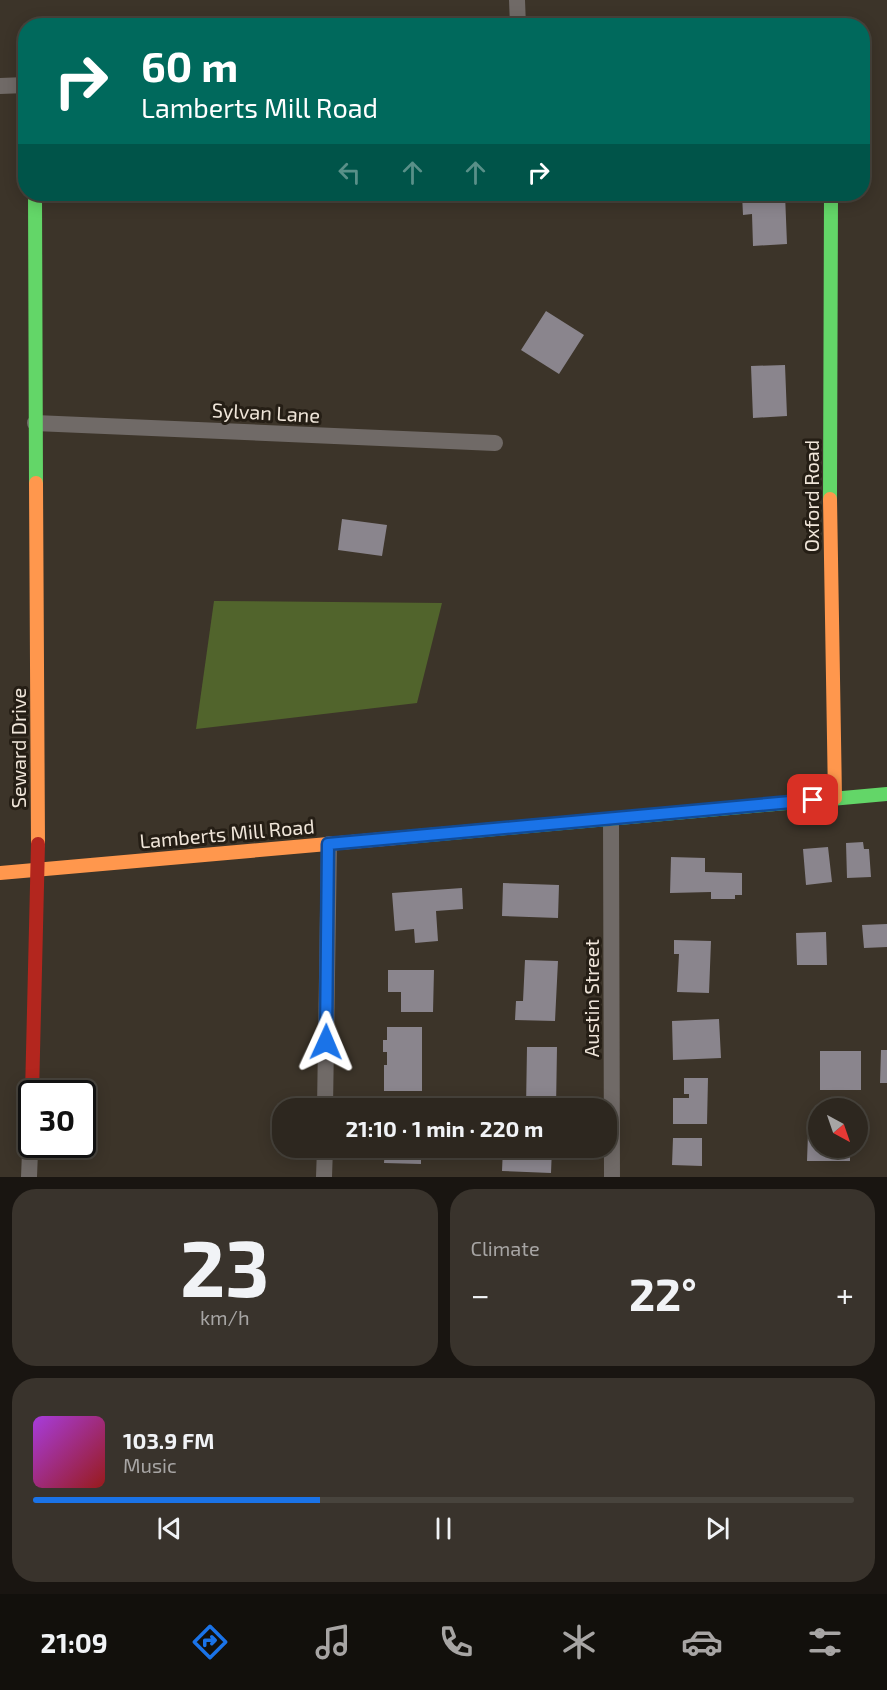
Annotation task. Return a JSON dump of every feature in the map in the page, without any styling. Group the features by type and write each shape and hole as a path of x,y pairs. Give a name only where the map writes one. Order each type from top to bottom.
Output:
{"street":[{"path":"517,0 518,18"},
{"path":"0,86 18,85"},
{"name":"Seward Drive","path":"32,1080 38,870 35,201"},
{"name":"Oxford Road","path":"831,201 830,556 835,798"},
{"name":"Sylvan Lane","path":"35,423 495,443"},
{"name":"Lamberts Mill Road","path":"0,873 887,794"},
{"name":"Austin Street","path":"611,820 612,1177"},
{"path":"325,1098 328,844"},
{"path":"29,1177 30,1158"},
{"path":"324,1177 325,1158"}],"green space":[{"path":"214,601 442,603 417,703 196,729"}],"building":[{"path":"742,201 785,201 787,244 753,246 752,214 743,215"},
{"path":"546,311 584,335 559,374 521,350"},
{"path":"785,365 787,416 753,418 751,366"},
{"path":"342,519 387,525 382,556 338,550"},
{"path":"863,842 864,849 869,849 871,877 847,878 846,843"},
{"path":"828,847 832,882 806,885 803,849"},
{"path":"671,857 705,858 705,872 742,873 742,895 735,895 735,899 711,899 711,892 670,893"},
{"path":"503,883 559,885 558,918 502,916"},
{"path":"462,888 463,909 436,911 438,941 415,943 414,929 395,931 392,893"},
{"path":"887,924 887,947 864,948 862,925"},
{"path":"826,932 827,965 797,965 796,933"},
{"path":"674,940 711,941 709,993 677,992 679,954 674,954"},
{"path":"525,960 558,961 555,1021 515,1020 516,1001 523,1001"},
{"path":"388,970 434,970 433,1012 401,1012 401,992 388,992"},
{"path":"719,1019 721,1058 673,1060 672,1021"},
{"path":"387,1027 422,1027 422,1091 384,1091 384,1065 387,1065 387,1052 383,1052 383,1040 387,1040"},
{"path":"527,1047 557,1047 556,1098 526,1098"},
{"path":"881,1050 887,1050 887,1083 880,1083"},
{"path":"820,1051 861,1051 861,1090 820,1090"},
{"path":"684,1078 708,1078 707,1124 673,1124 673,1098 689,1098 689,1094 684,1094"},
{"path":"808,1133 808,1158 850,1158 850,1161 807,1161"},
{"path":"673,1138 702,1138 702,1166 672,1165"},
{"path":"384,1158 421,1158 421,1164 384,1163"},
{"path":"503,1158 552,1158 551,1173 502,1171"}],"traffic: fast":[{"path":"35,201 36,483"},
{"path":"830,499 831,201"},
{"path":"396,838 887,794"}],"traffic: slow":[{"path":"36,483 38,844"},
{"path":"830,499 835,798"},
{"path":"0,873 396,838"}],"traffic: jam":[{"path":"32,1080 38,844"}],"route":[{"path":"326,1042 328,844 813,800"}]}
